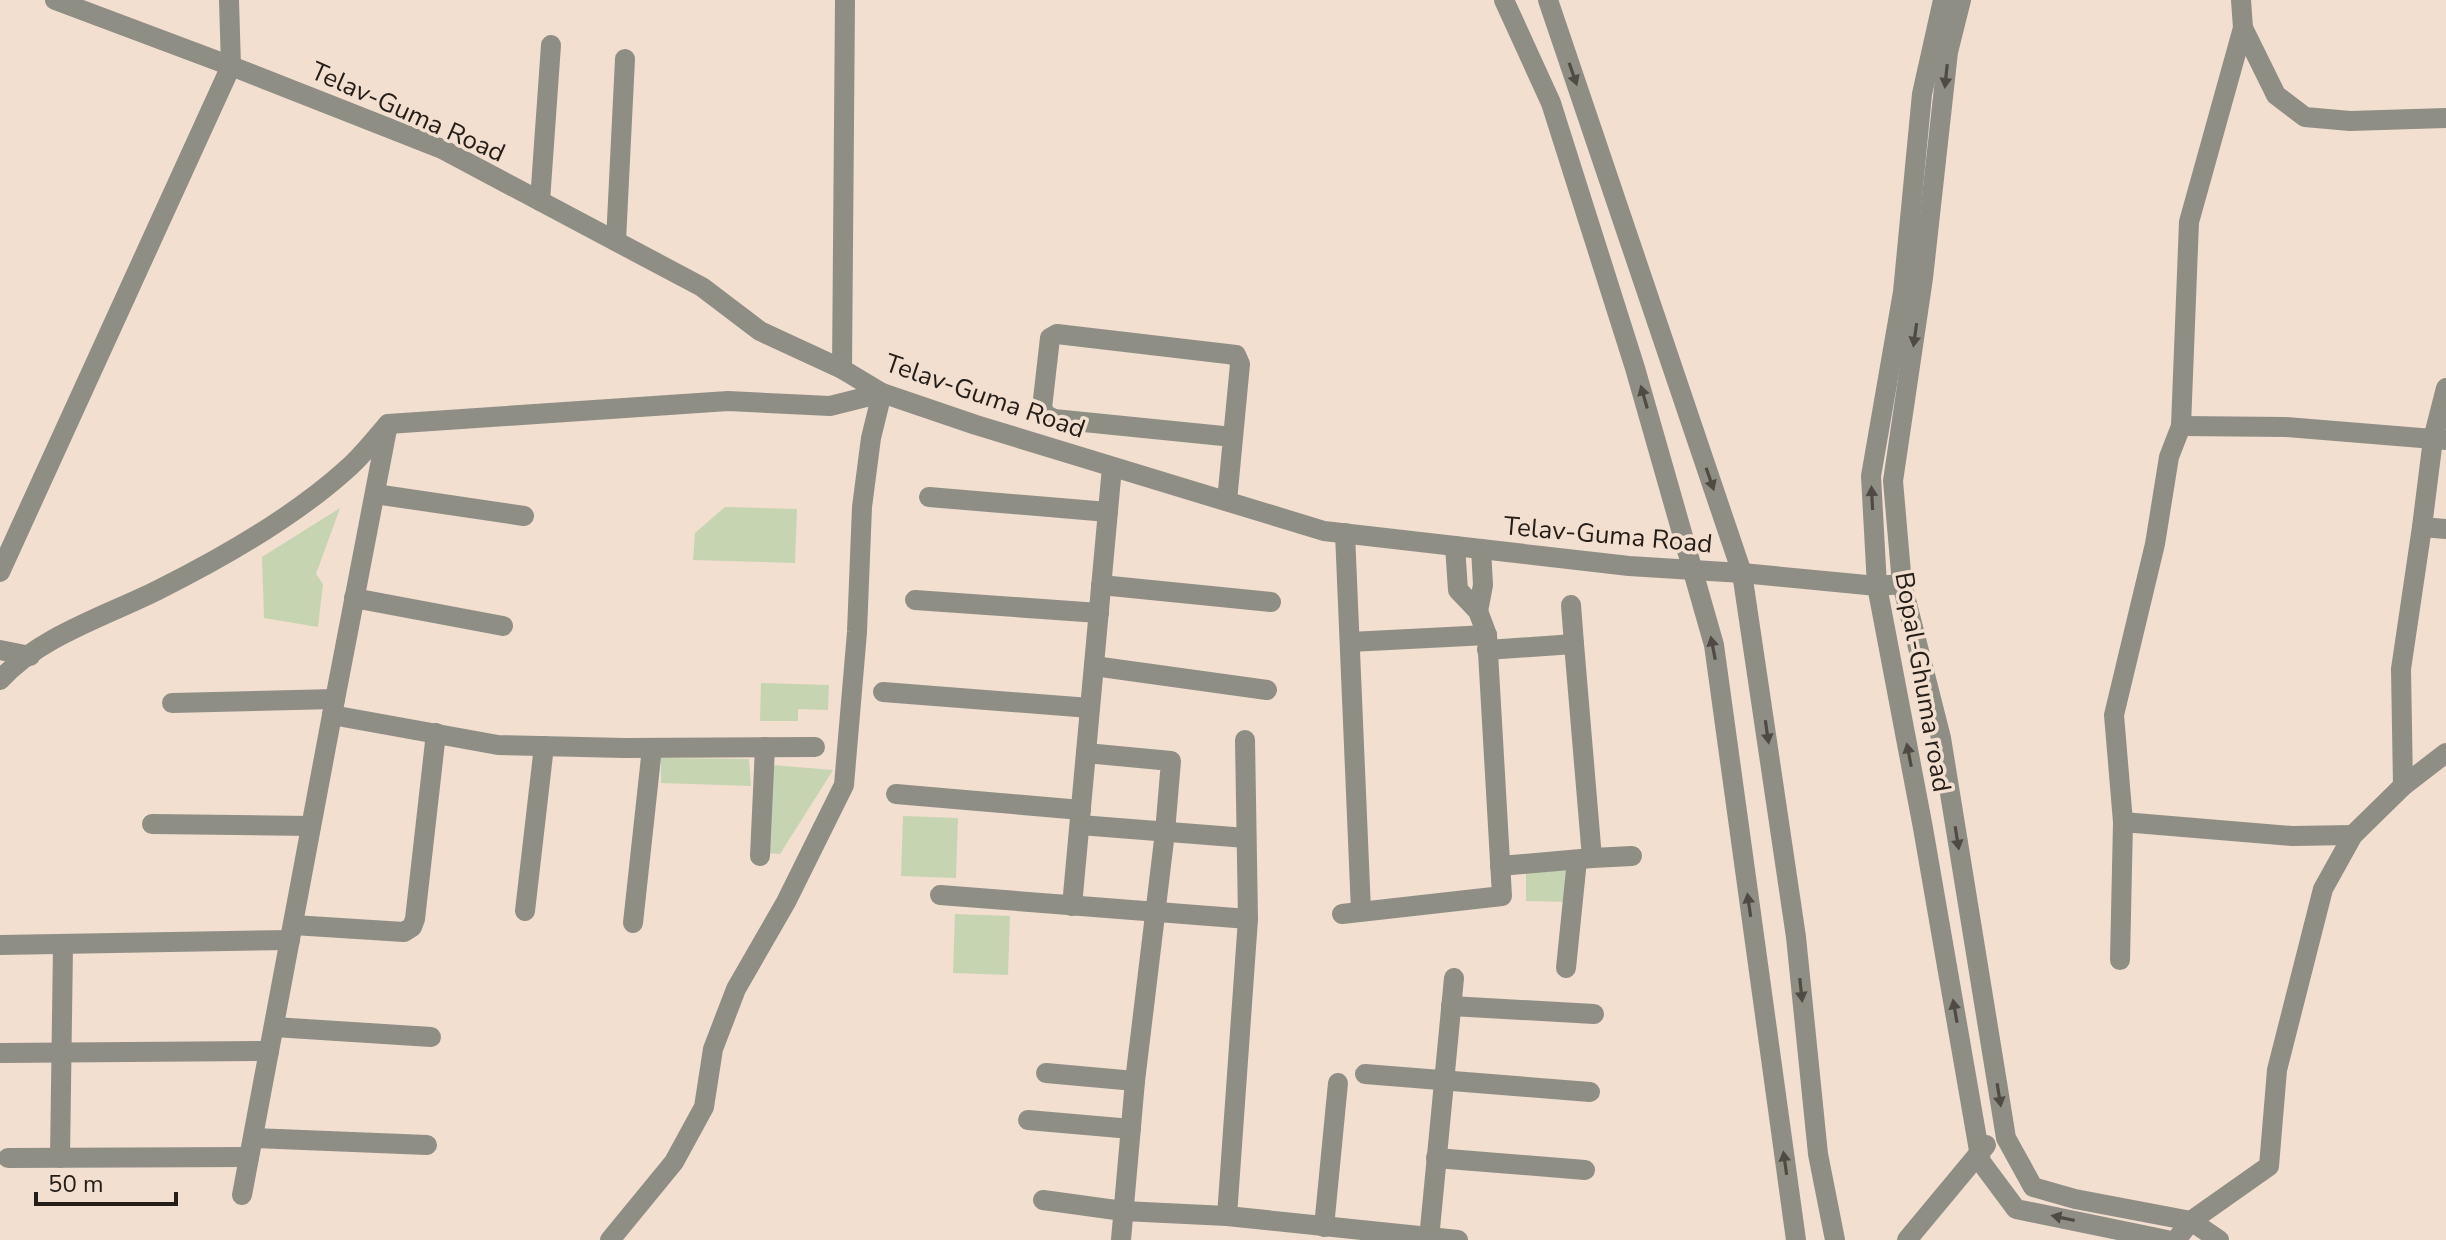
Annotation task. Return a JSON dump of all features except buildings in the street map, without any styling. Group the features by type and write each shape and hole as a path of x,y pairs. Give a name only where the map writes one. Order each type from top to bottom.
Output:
{"street":[{"name":"Telav-Guma Road","path":"55,0 442,149 702,287 760,331 842,369 882,393 976,425 1324,531 1629,566 1877,586 1902,584"},
{"path":"0,572 231,66 229,0"},
{"path":"842,369 845,0"},
{"path":"1504,0 1551,103 1635,368 1714,645 1796,1240"},
{"path":"1548,0 1742,573 1796,937 1818,1154 1835,1240"},
{"name":"Bopal-Ghuma road","path":"1943,0 1922,94 1903,292 1871,476 1877,586 1926,843 1979,1152 1981,1162 2016,1209 2167,1240"},
{"path":"1961,0 1948,52 1923,278 1893,481 1902,584 1941,738 2004,1129 2033,1187 2075,1199 2191,1221 2219,1240"},
{"path":"2120,960 2123,822 2114,715 2155,544 2169,457 2181,426 2189,222 2243,28 2241,0"},
{"path":"2243,28 2276,95 2305,117 2350,121 2446,118"},
{"path":"540,201 551,45"},
{"path":"616,241 625,59"},
{"path":"1227,501 1240,364 1236,355 1057,334 1050,338 1042,408 1046,415 1054,419 1233,437"},
{"path":"2403,786 2401,669 2446,388"},
{"path":"0,680 12,667 79,625 158,590 272,526 348,469 388,424 728,401 830,406 882,393 871,438 862,507 857,632 844,785 786,902 736,989 713,1049 704,1107 674,1162 610,1240"},
{"path":"242,1195 388,424"},
{"path":"2181,426 2286,427 2439,440"},
{"path":"1072,906 1112,467"},
{"path":"375,494 524,516"},
{"path":"929,497 1108,512"},
{"path":"2422,527 2446,529"},
{"path":"1345,533 1350,642 1352,913 1502,896 1487,642 1478,611 1483,585 1481,549"},
{"path":"1455,546 1458,590 1478,611"},
{"path":"1101,585 1271,602"},
{"path":"354,598 503,626"},
{"path":"915,600 1099,613"},
{"path":"1566,968 1585,859 1571,605"},
{"path":"1350,642 1574,644"},
{"path":"0,650 30,656"},
{"path":"1094,666 1267,690"},
{"path":"883,692 1090,708"},
{"path":"172,703 333,707 498,745 815,747"},
{"path":"0,945 63,946 291,932 404,932 412,927 415,919 436,733"},
{"path":"1227,1216 1248,919 1245,740"},
{"path":"525,911 544,746"},
{"path":"760,856 765,747"},
{"path":"633,923 652,748"},
{"path":"1086,753 1171,761 1135,1081 1121,1240"},
{"path":"2176,1240 2191,1221 2269,1166 2277,1070 2323,889 2353,835 2403,786 2446,753"},
{"path":"896,794 1080,817 1165,832 1246,838"},
{"path":"2123,822 2292,836 2353,835"},
{"path":"152,824 311,826"},
{"path":"1500,866 1632,856"},
{"path":"940,895 1248,919"},
{"path":"60,1158 63,946"},
{"path":"1415,1238 1436,1158 1454,978"},
{"path":"1451,1006 1594,1014"},
{"path":"274,1027 431,1037"},
{"path":"0,1053 269,1051"},
{"path":"1046,1073 1135,1081"},
{"path":"1365,1074 1590,1092"},
{"path":"1324,1227 1338,1083"},
{"path":"1028,1120 1131,1129"},
{"path":"1907,1240 1979,1152 2004,1129"},
{"path":"8,1158 251,1148 427,1145"},
{"path":"1436,1158 1585,1170"},
{"path":"1043,1200 1123,1211 1227,1216 1267,1230 1324,1227 1458,1240"}],"green space":[{"path":"725,507 797,509 795,563 693,560 695,533"},
{"path":"340,508 316,574 323,584 318,627 264,618 262,557"},
{"path":"761,683 829,685 828,710 798,709 798,721 760,721"},
{"path":"661,758 749,759 751,786 661,783"},
{"path":"772,765 833,770 780,854 766,853"},
{"path":"903,816 958,818 956,878 901,876"},
{"path":"1526,870 1569,870 1569,902 1526,901"},
{"path":"955,914 1010,916 1008,975 953,973"}]}
